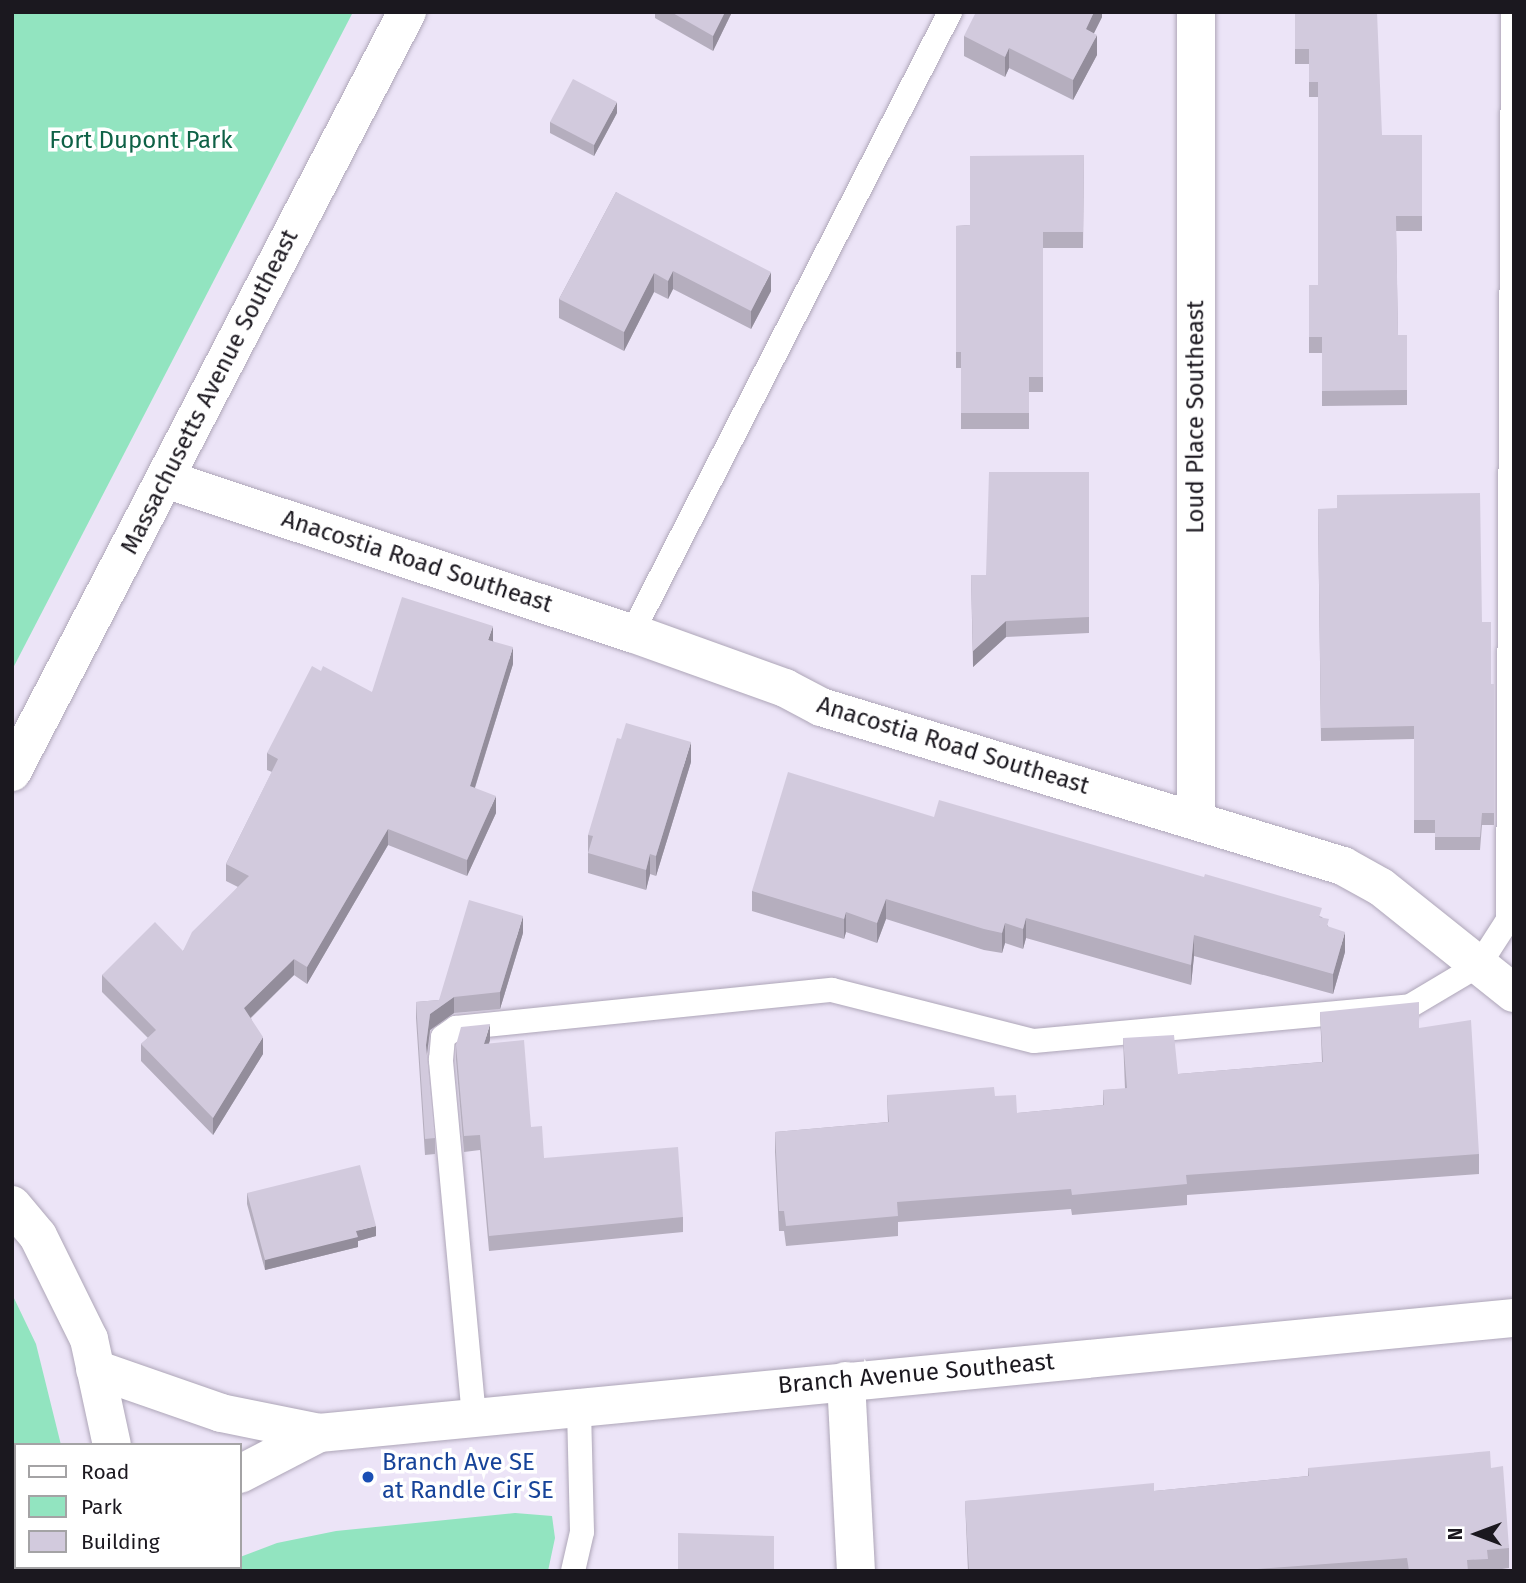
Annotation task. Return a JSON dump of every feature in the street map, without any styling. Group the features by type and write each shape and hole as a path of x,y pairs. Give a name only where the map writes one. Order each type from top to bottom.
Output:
{"street":[{"name":"Massachusetts Avenue Southeast","path":"12,772 407,12"},
{"name":"Loud Place Southeast","path":"1196,12 1196,821"},
{"name":"Anacostia Road Southeast","path":"165,479 632,633 785,688 821,708 1343,866 1381,887 1514,993"},
{"path":"12,1205 38,1236 89,1339 112,1443"},
{"name":"Branch Avenue Southeast","path":"95,1369 221,1413 319,1433 1514,1318"},
{"path":"846,1381 856,1571"},
{"name":"Branch Avenue Southeast","path":"242,1473 319,1433"}],"lane":[{"path":"632,633 950,12"},
{"path":"474,1417 441,1060 443,1037 456,1028 832,990 1034,1041 1410,1006 1479,965 1508,920 1513,12"},
{"path":"573,1571 582,1532 579,1406"}],"green space":[{"name":"Fort Dupont Park","path":"12,12 353,12 12,670"},
{"path":"12,1294 36,1344 61,1443 14,1443 14,1569 59,1571 12,1571"},
{"path":"515,1513 552,1516 555,1538 548,1571 220,1571 242,1569 242,1556 277,1543 336,1531"}],"building":[{"path":"671,12 725,12 713,36"},
{"path":"976,12 1094,12 1086,29 1097,35 1073,80 1009,48 1005,57 964,36"},
{"path":"1295,12 1377,12 1382,135 1422,135 1422,216 1396,216 1398,335 1407,335 1407,390 1322,391 1322,337 1309,337 1309,285 1318,285 1318,82 1309,82 1309,49 1295,49"},
{"path":"573,79 617,102 594,145 550,122"},
{"path":"1084,155 1083,232 1043,232 1043,377 1029,377 1029,413 961,413 961,352 956,352 956,226 970,225 970,156"},
{"path":"616,192 771,272 751,311 673,271 668,281 654,273 624,332 559,299"},
{"path":"989,472 1089,472 1089,617 1006,621 973,651 971,575 986,575"},
{"path":"1480,493 1482,622 1491,622 1491,684 1494,684 1494,813 1482,813 1480,837 1435,837 1435,820 1414,820 1414,726 1321,728 1318,509 1337,508 1337,495"},
{"path":"402,597 493,626 488,640 513,647 470,786 496,796 467,860 388,829 307,967 294,959 244,1008 263,1037 213,1118 141,1044 156,1030 102,975 155,922 183,951 192,932 249,876 226,864 278,759 267,753 312,666 321,671 323,666 372,692"},
{"path":"626,723 691,742 656,856 650,854 646,870 588,853 593,836 588,835 617,738 621,739"},
{"path":"788,772 934,817 939,800 1204,877 1205,874 1322,908 1319,917 1329,919 1327,926 1345,932 1333,974 1194,935 1191,965 1026,918 1023,929 1005,923 1002,933 886,899 877,923 846,912 844,919 752,891"},
{"path":"469,900 523,916 500,992 454,997 430,1014 426,1045 435,1138 425,1139 416,1002 439,1000"},
{"path":"1419,1002 1419,1028 1471,1020 1479,1154 1186,1175 1187,1184 1072,1195 1071,1189 897,1202 898,1216 786,1226 784,1211 779,1211 775,1132 889,1122 887,1095 994,1087 995,1096 1016,1095 1017,1113 1104,1105 1103,1090 1127,1088 1123,1038 1174,1035 1178,1074 1323,1062 1320,1012"},
{"path":"490,1024 484,1044 524,1040 531,1127 542,1126 544,1158 678,1147 683,1217 489,1236 480,1135 464,1136 456,1045 461,1027"},
{"path":"360,1165 376,1226 356,1231 358,1237 265,1260 247,1193"},
{"path":"1490,1451 1491,1468 1503,1466 1509,1548 1487,1550 1488,1559 1467,1560 1468,1571 1409,1571 1407,1558 1230,1571 969,1571 965,1501 1154,1483 1154,1491 1309,1476 1308,1468"},
{"path":"678,1533 774,1536 774,1571 678,1571"}],"place":[{"name":"Branch Ave SE at Randle Cir SE","path":"368,1477"}]}
